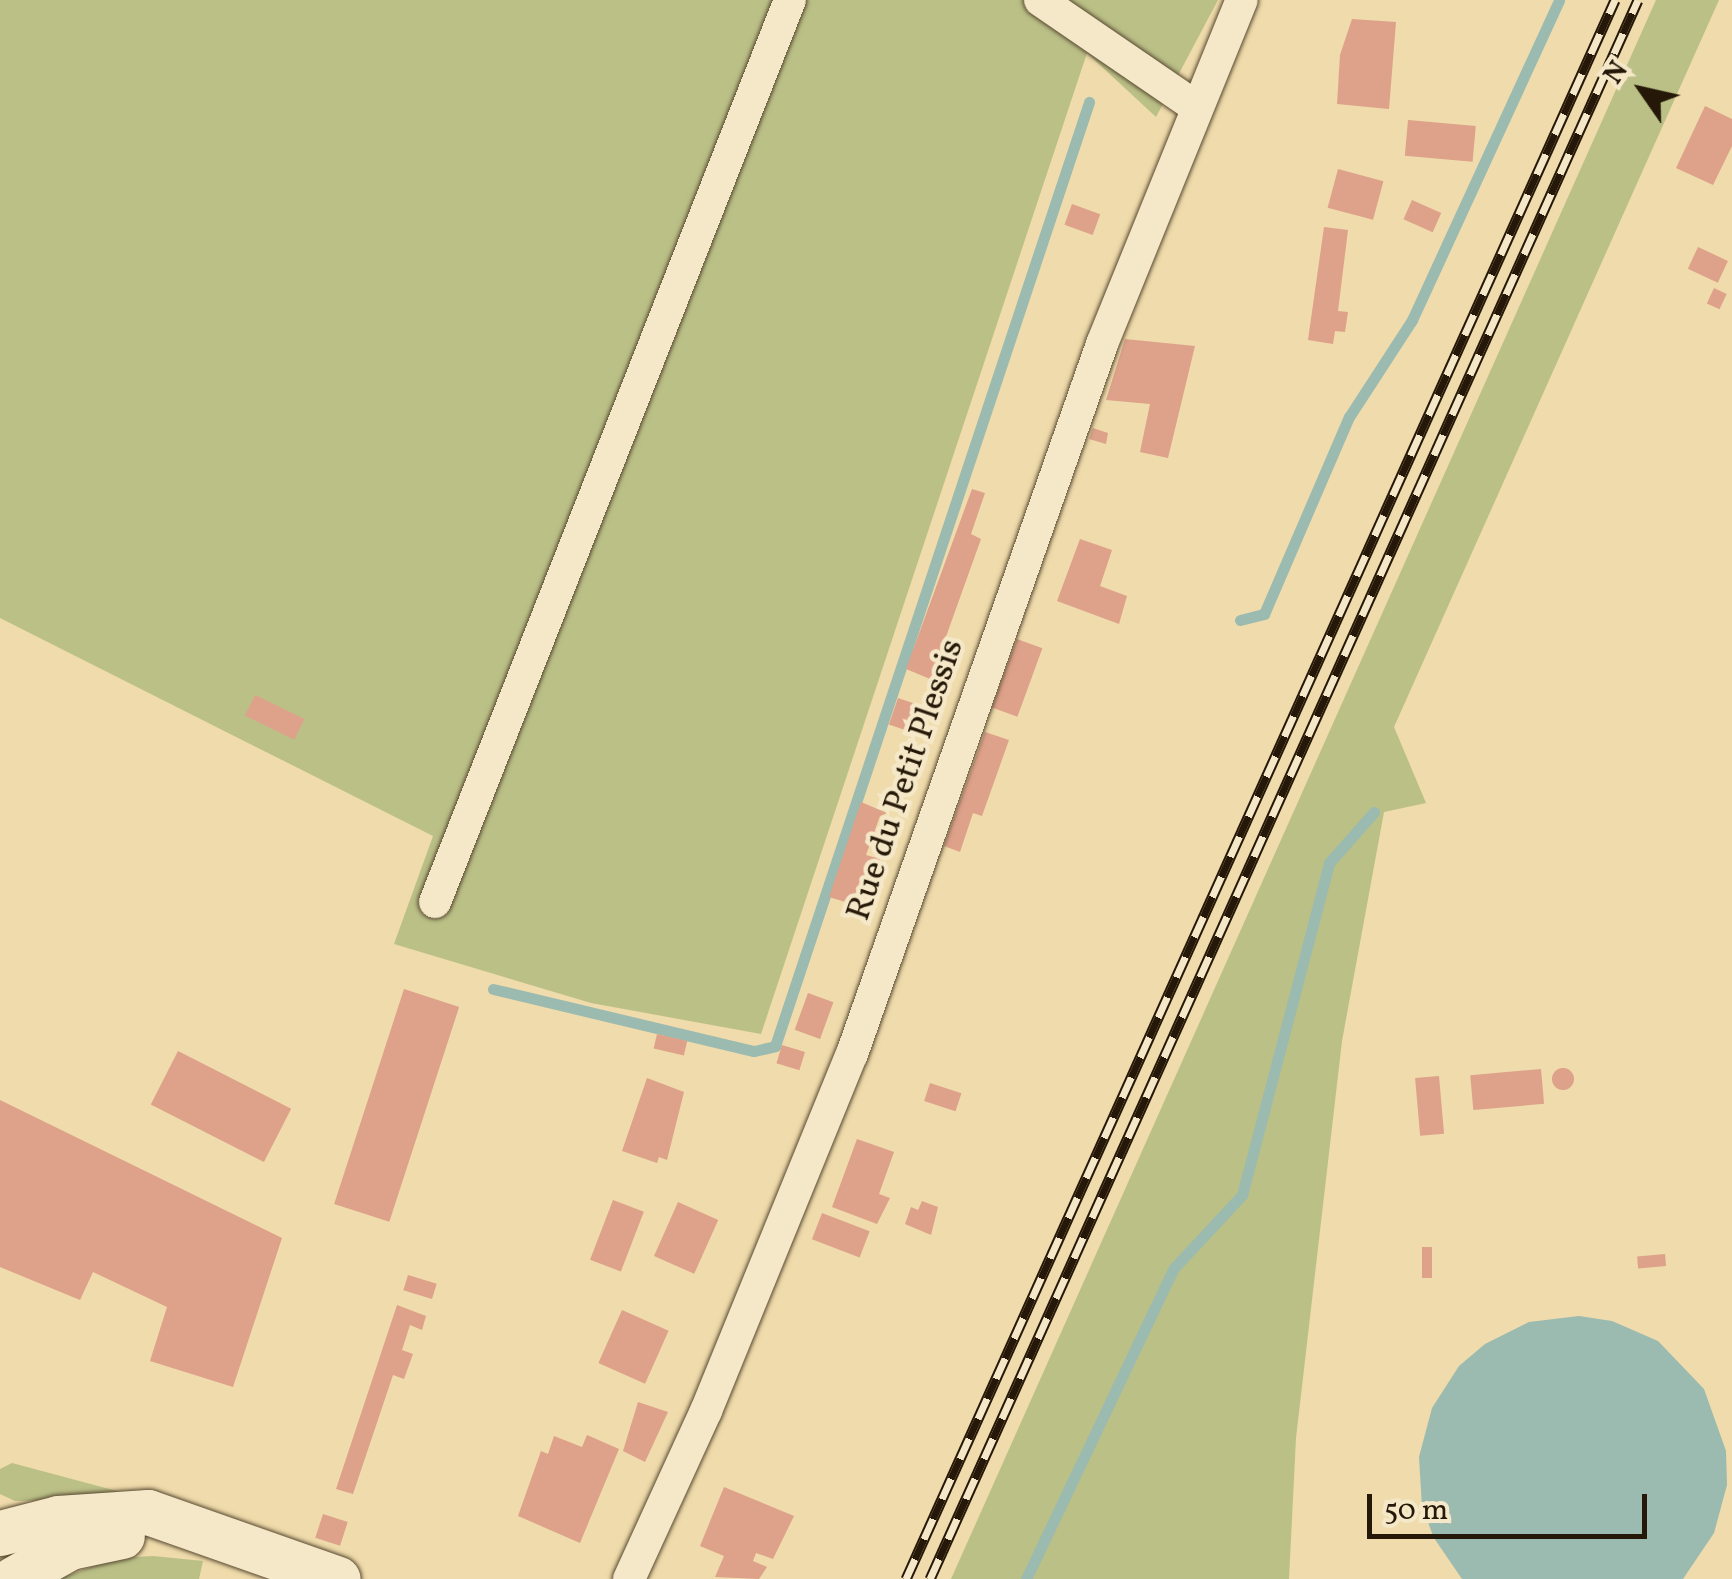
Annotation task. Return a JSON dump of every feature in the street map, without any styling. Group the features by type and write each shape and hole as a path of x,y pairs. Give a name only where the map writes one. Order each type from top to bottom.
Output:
{"street":[{"path":"435,902 790,0"},
{"path":"1040,0 1194,106"},
{"name":"Rue du Petit Plessis","path":"629,1579 706,1411 852,1054 1098,355 1194,106 1242,0"},
{"path":"0,1533 58,1518 148,1512 338,1579"},
{"path":"0,1566 29,1570 70,1547 130,1534 224,1539"}],"green space":[{"path":"0,0 1218,0 1156,117 1087,53 761,1034 591,1003 394,944 433,836 0,618"},
{"path":"1656,0 1719,0 1394,727 1426,803 1384,812 1342,1041 1296,1438 1289,1579 951,1579"},
{"path":"12,1463 143,1498 15,1501 0,1494 0,1469"},
{"path":"153,1556 203,1561 199,1579 59,1579 115,1558"}],"water":[{"path":"1579,1316 1612,1321 1658,1341 1704,1389 1726,1451 1727,1485 1714,1533 1683,1579 1462,1579 1434,1538 1422,1507 1419,1457 1432,1408 1459,1366 1485,1344 1529,1322"}],"building":[{"path":"1352,19 1396,22 1389,109 1337,104 1340,55"},
{"path":"1705,106 1732,119 1732,146 1713,185 1676,168"},
{"path":"1408,120 1476,126 1473,162 1405,156"},
{"path":"1338,169 1383,181 1373,220 1328,208"},
{"path":"1412,200 1441,213 1433,232 1403,219"},
{"path":"1072,204 1100,214 1093,235 1064,225"},
{"path":"1324,227 1348,230 1338,311 1348,312 1345,332 1335,331 1333,344 1308,340"},
{"path":"1698,247 1728,261 1718,283 1688,269"},
{"path":"1714,288 1727,294 1720,309 1707,303"},
{"path":"1125,339 1195,346 1168,458 1140,452 1150,404 1106,400"},
{"path":"1093,428 1108,433 1106,444 1089,439"},
{"path":"972,489 985,493 971,534 981,539 943,645 961,651 947,686 906,669"},
{"path":"1080,539 1112,550 1100,586 1127,596 1119,624 1057,601"},
{"path":"1017,639 1042,648 1017,717 992,708"},
{"path":"255,695 304,719 294,740 245,716"},
{"path":"898,698 924,707 915,734 889,724"},
{"path":"985,732 1009,740 982,816 973,813 960,852 944,846"},
{"path":"861,802 887,813 880,816 866,855 880,859 865,908 829,897"},
{"path":"404,989 459,1007 389,1222 334,1204"},
{"path":"808,993 833,1002 820,1039 795,1030"},
{"path":"657,1034 687,1041 684,1056 654,1049"},
{"path":"782,1045 805,1052 799,1070 776,1063"},
{"path":"178,1051 291,1109 264,1162 151,1104"},
{"path":"1563,1068 1571,1071 1571,1087 1563,1090 1555,1087 1552,1079 1555,1071"},
{"path":"1541,1069 1544,1104 1473,1110 1470,1075"},
{"path":"1439,1076 1444,1134 1420,1136 1415,1078"},
{"path":"647,1078 684,1092 667,1160 659,1157 657,1163 622,1151"},
{"path":"930,1083 961,1093 956,1111 924,1101"},
{"path":"0,1100 282,1238 233,1387 150,1361 167,1307 93,1272 80,1300 0,1267"},
{"path":"857,1139 894,1152 879,1194 890,1198 877,1224 832,1207"},
{"path":"613,1200 644,1212 621,1272 590,1260"},
{"path":"922,1201 938,1207 931,1235 905,1224 911,1207 918,1210"},
{"path":"678,1202 718,1220 694,1274 654,1256"},
{"path":"822,1213 870,1231 860,1257 812,1239"},
{"path":"1422,1247 1432,1247 1432,1278 1422,1278"},
{"path":"1665,1254 1666,1266 1638,1268 1637,1256"},
{"path":"408,1275 437,1284 432,1299 403,1290"},
{"path":"397,1305 426,1316 422,1330 410,1325 402,1350 413,1354 404,1379 393,1375 353,1494 336,1489"},
{"path":"622,1310 669,1331 645,1384 598,1363"},
{"path":"638,1402 668,1412 645,1462 623,1451"},
{"path":"587,1435 619,1449 580,1543 518,1516 541,1451 548,1454 554,1436 582,1447"},
{"path":"724,1487 794,1516 773,1559 756,1553 753,1561 767,1567 759,1579 715,1577 724,1556 700,1546"},
{"path":"323,1514 348,1522 340,1546 315,1538"}],"waterway":[{"path":"1240,620 1264,614 1349,417 1412,320 1559,0"},
{"path":"493,989 754,1051 775,1046 1089,102"},
{"path":"1026,1579 1174,1268 1242,1195 1329,863 1374,812"}],"railway":[{"path":"906,1579 1615,0"},
{"path":"930,1579 1638,0"}]}
